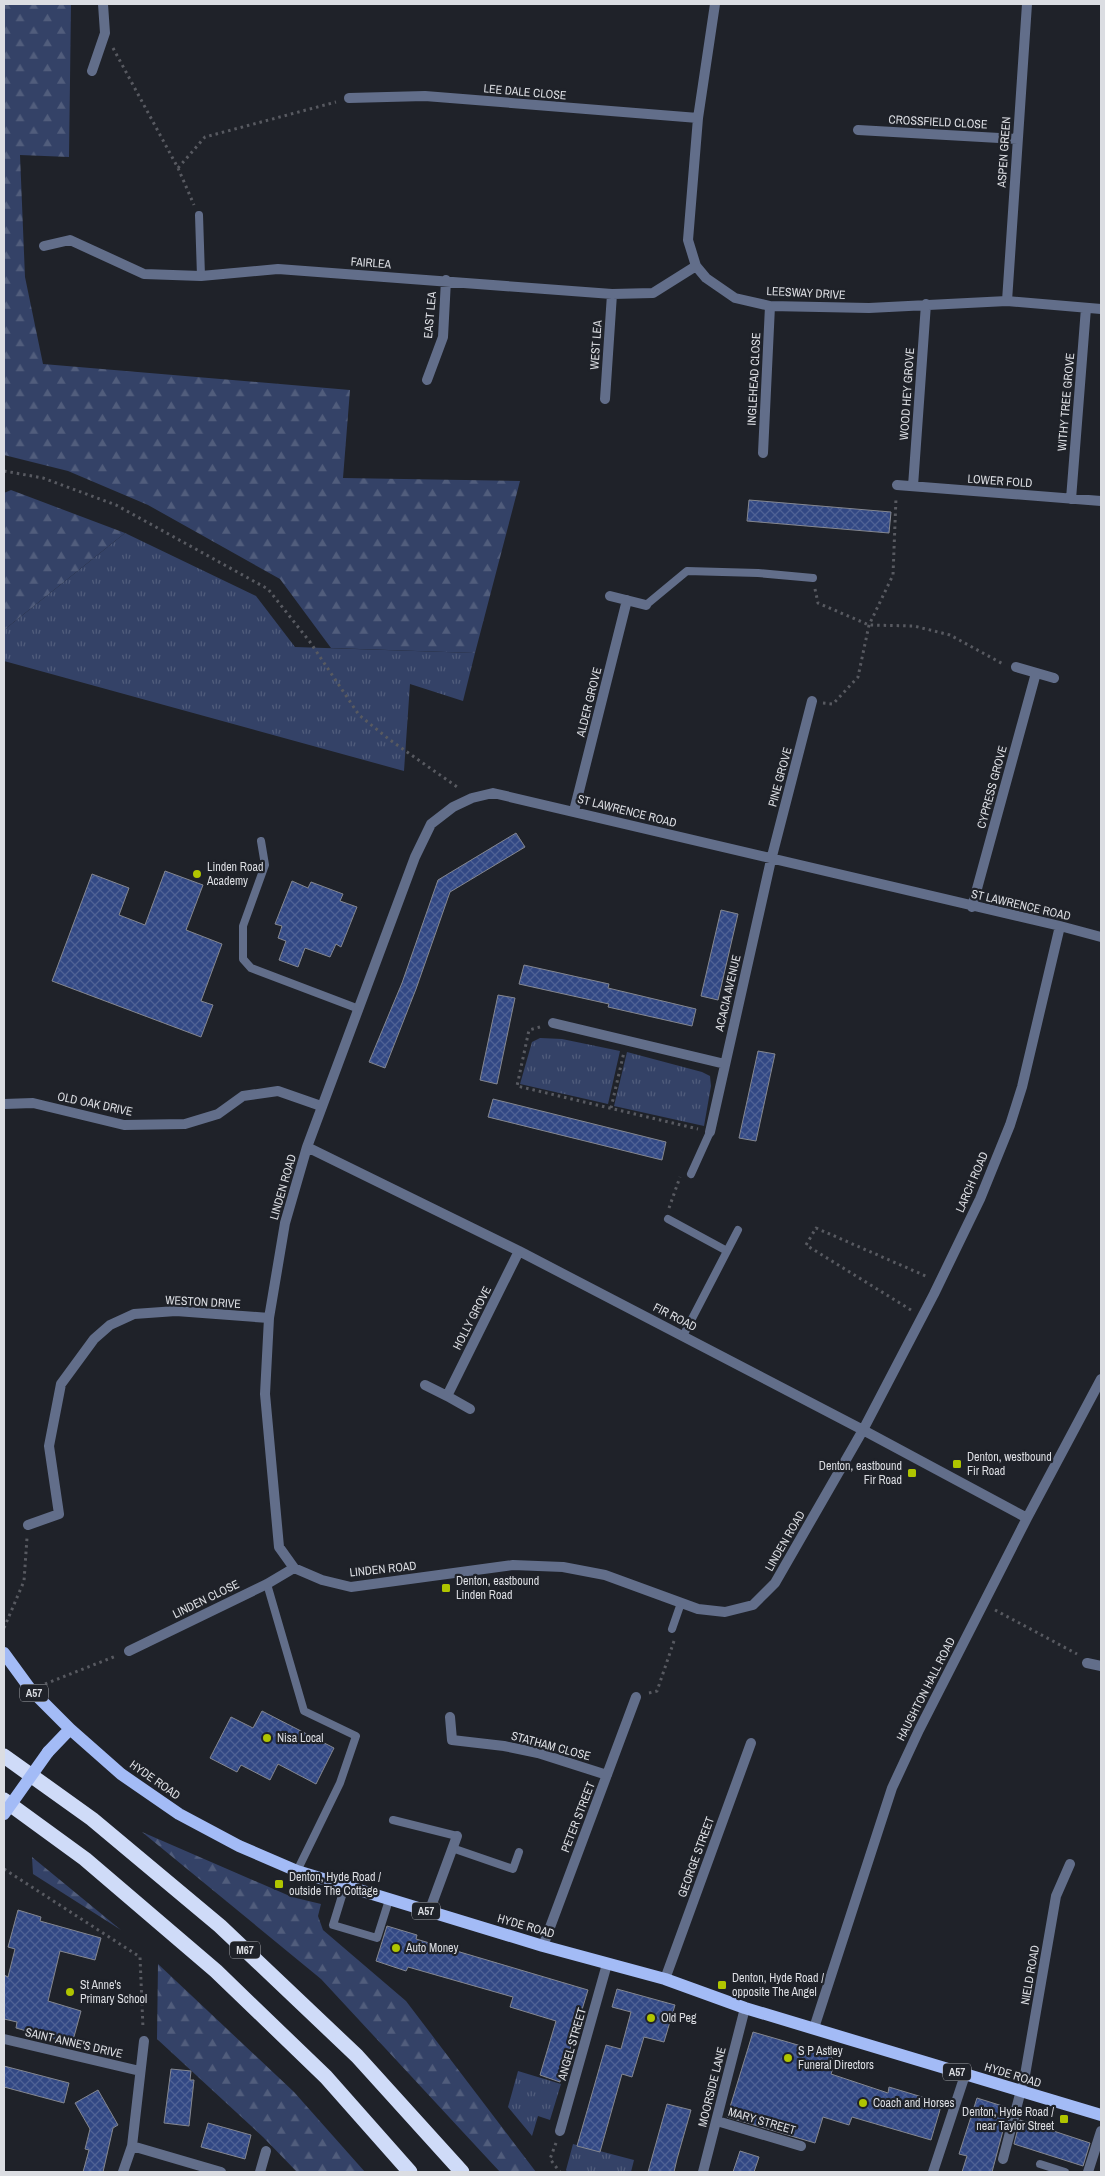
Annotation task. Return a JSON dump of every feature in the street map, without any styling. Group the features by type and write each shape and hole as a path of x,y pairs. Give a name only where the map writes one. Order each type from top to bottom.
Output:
{"highway":[{"name":"M67","path":"4,1756 92,1819 220,1926 357,2056 462,2172"},
{"path":"4,1800 85,1859 216,1971 326,2078 410,2172"}],"main road":[{"name":"HYDE ROAD","path":"4,1653 31,1690 70,1729 121,1774 179,1814 239,1846 297,1871 543,1946 665,1979 745,2008 1101,2115"},
{"path":"4,1814 48,1752 70,1729"}],"street":[{"path":"92,71 105,33 103,4"},
{"name":"LEESWAY DRIVE","path":"715,4 698,118 688,240 696,266 706,278 735,298 770,306 868,308 1007,301 1101,309"},
{"name":"ASPEN GREEN","path":"1007,301 1027,4"},
{"name":"LEE DALE CLOSE","path":"349,98 425,96 698,118"},
{"name":"CROSSFIELD CLOSE","path":"858,130 1017,139"},
{"name":"FAIRLEA","path":"44,246 70,240 144,274 201,276 278,269 446,280 612,294 653,293 696,266"},
{"name":"EAST LEA","path":"427,380 444,336 446,280"},
{"name":"WEST LEA","path":"605,398 612,294"},
{"name":"WOOD HEY GROVE","path":"913,486 926,304"},
{"name":"INGLEHEAD CLOSE","path":"763,453 770,306"},
{"name":"WITHY TREE GROVE","path":"1070,499 1086,308"},
{"name":"LOWER FOLD","path":"897,485 1101,501"},
{"path":"610,596 646,604"},
{"name":"ALDER GROVE","path":"574,811 628,600"},
{"path":"1016,667 1054,678"},
{"name":"CYPRESS GROVE","path":"972,907 1036,673"},
{"name":"PINE GROVE","path":"771,860 812,701"},
{"name":"ST LAWRENCE ROAD","path":"328,1091 416,857 431,824 453,807 472,798 493,793 1101,937"},
{"name":"ACACIA AVENUE","path":"710,1132 771,860"},
{"name":"LARCH ROAD","path":"864,1430 923,1316 980,1199 1010,1125 1022,1087 1060,926"},
{"path":"553,1023 725,1064"},
{"name":"OLD OAK DRIVE","path":"4,1104 33,1103 124,1125 184,1124 218,1114 243,1096 278,1091 321,1106"},
{"name":"LINDEN ROAD","path":"328,1091 321,1106 285,1223 269,1318 265,1394 272,1492 278,1547 294,1568 322,1580 351,1587 513,1566 563,1568 604,1575 698,1609 725,1612 753,1605 774,1583 864,1430"},
{"name":"FIR ROAD","path":"308,1147 519,1251 864,1430 1027,1518"},
{"name":"HOLLY GROVE","path":"447,1396 519,1251"},
{"name":"WESTON DRIVE","path":"28,1525 59,1514 49,1446 61,1384 100,1334 110,1325 134,1314 176,1311 269,1318"},
{"name":"HAUGHTON HALL ROAD","path":"814,2028 892,1788 983,1604 1101,1379"},
{"path":"425,1385 470,1410"},
{"name":"LINDEN CLOSE","path":"129,1651 267,1584 294,1568"},
{"path":"1087,1663 1101,1666"},
{"name":"PETER STREET","path":"543,1946 636,1697"},
{"name":"STATHAM CLOSE","path":"450,1717 452,1740 504,1746 538,1753 607,1775"},
{"name":"GEORGE STREET","path":"665,1979 751,1743"},
{"path":"430,1912 456,1836"},
{"name":"NIELD ROAD","path":"1003,2159 1025,2075 1056,1896 1070,1864"},
{"name":"ANGEL STREET","path":"560,2131 607,1964"},
{"name":"MOORSIDE LANE","path":"703,2172 745,2008"},
{"name":"SAINT ANNE'S DRIVE","path":"4,2039 140,2071"},
{"path":"123,2172 132,2146 144,2041"},
{"path":"933,2172 965,2075"},
{"name":"MARY STREET","path":"717,2121 801,2146"},
{"path":"1088,2172 1101,2131"},
{"path":"132,2146 222,2172"},
{"path":"260,2172 266,2151"}],"lane":[{"path":"199,214 201,276"},
{"path":"646,604 687,572 758,573 813,578"},
{"path":"262,841 265,865 243,926 243,959 251,968 359,1009"},
{"path":"690,1174 710,1132"},
{"path":"668,1219 727,1251"},
{"path":"683,1336 738,1230"},
{"path":"267,1584 304,1711 356,1736 340,1783 297,1871"},
{"path":"672,1629 681,1602"},
{"path":"393,1820 456,1836"},
{"path":"452,1848 513,1870 519,1852"},
{"path":"345,1886 333,1925 377,1938 389,1900"},
{"path":"1040,2164 1065,2172"}],"path":[{"path":"105,33 178,168 199,214"},
{"path":"178,168 205,137 349,98"},
{"path":"4,471 43,478 116,505 268,589 310,642 359,715 390,740 472,798"},
{"path":"812,701 833,704 858,677 869,625 893,575 897,485"},
{"path":"813,578 818,603 869,625 914,626 950,635 1004,664 1016,667"},
{"path":"553,1023 529,1030 517,1086 710,1132"},
{"path":"611,1108 627,1040"},
{"path":"668,1219 669,1207 678,1178 690,1174"},
{"path":"923,1316 806,1245 816,1228 940,1282"},
{"path":"4,1628 24,1581 28,1525"},
{"path":"983,1604 1073,1650 1087,1663"},
{"path":"636,1697 657,1692 675,1640 672,1629"},
{"path":"31,1690 129,1651"},
{"path":"4,1869 140,1957 144,2041"},
{"path":"560,2131 550,2159 560,2172"}],"green space":[{"path":"4,4 71,4 69,157 20,155 25,277 43,364 350,390 343,478 520,481 475,653 331,648 280,579 148,505 68,471 4,455"},
{"path":"11,490 125,533 4,630 4,493"},
{"path":"125,533 256,596 295,647 475,653 463,701 410,684 404,771 4,661 4,630"},
{"path":"540,1038 562,1039 620,1051 608,1104 520,1084 532,1042"},
{"path":"627,1052 702,1072 710,1076 711,1086 704,1126 614,1106"},
{"path":"142,1832 292,1897 321,1904 318,1916 323,1930 406,2001 536,2172 500,2172 321,1979"},
{"path":"32,1857 121,1930 33,1874"},
{"path":"158,1964 294,2092 365,2172 297,2172 263,2137 157,2039"},
{"path":"518,2071 561,2084 550,2120 538,2116 532,2136 508,2107"},
{"path":"573,2144 634,2160 631,2172 567,2172"}],"building":[{"path":"749,500 891,512 889,533 747,521"},
{"path":"516,833 525,847 450,892 416,989 385,1068 369,1062 402,983 438,880"},
{"path":"165,871 203,885 186,930 222,944 201,1001 213,1005 201,1037 52,981 92,874 129,888 119,915 145,925"},
{"path":"292,881 308,888 311,882 343,894 340,901 357,907 341,947 336,944 330,957 305,948 298,967 279,960 286,941 278,938 282,926 275,924"},
{"path":"721,910 738,914 718,1000 701,996"},
{"path":"524,965 609,984 608,988 696,1009 692,1026 608,1007 609,1004 519,984"},
{"path":"498,995 515,998 497,1084 480,1080"},
{"path":"758,1051 775,1054 756,1141 739,1138"},
{"path":"493,1099 666,1142 662,1160 488,1117"},
{"name":"Nisa Local","path":"262,1711 334,1748 316,1784 278,1764 270,1780 241,1765 237,1772 210,1758 231,1717 253,1728"},
{"path":"18,1910 41,1917 40,1921 101,1938 95,1960 60,1951 48,2001 81,2011 72,2044 16,2028 17,2022 4,2019 4,1975 8,1977 15,1949 8,1947"},
{"path":"387,1926 417,1935 416,1939 588,1990 560,2082 540,2075 556,2021 510,2007 513,1997 408,1967 406,1971 376,1961"},
{"path":"617,1989 675,2005 664,2042 644,2037 632,2077 622,2074 600,2152 577,2146 606,2045 621,2049 631,2012 612,2007"},
{"path":"753,2032 829,2054 835,2062 831,2074 888,2093 889,2087 942,2103 931,2140 852,2117 849,2125 823,2117 815,2143 727,2117"},
{"path":"4,2066 69,2083 64,2103 4,2087"},
{"path":"171,2069 191,2071 190,2080 194,2080 189,2126 164,2123"},
{"path":"98,2090 118,2125 113,2128 103,2172 83,2172 89,2150 85,2149 90,2129 75,2103"},
{"path":"977,2098 1009,2108 992,2172 962,2172 967,2156 959,2154"},
{"path":"667,2104 691,2110 674,2172 648,2172"},
{"path":"1020,2120 1090,2143 1083,2166 1014,2144"},
{"path":"208,2123 251,2135 245,2159 201,2147"},
{"path":"740,2151 759,2157 754,2172 733,2172"}],"place":[{"name":"Linden Road Academy","path":"197,874"},
{"name":"Denton, westbound Fir Road","path":"957,1464"},
{"name":"Denton, eastbound Fir Road","path":"912,1473"},
{"name":"Denton, eastbound Linden Road","path":"446,1588"},
{"name":"Nisa Local","path":"267,1738"},
{"name":"Denton, Hyde Road / outside The Cottage","path":"279,1884"},
{"name":"Auto Money","path":"396,1948"},
{"name":"Denton, Hyde Road / opposite The Angel","path":"722,1985"},
{"name":"St Anne's Primary School","path":"70,1992"},
{"name":"Old Peg","path":"651,2018"},
{"name":"S P Astley Funeral Directors","path":"788,2058"},
{"name":"Coach and Horses","path":"863,2103"},
{"name":"Denton, Hyde Road / near Taylor Street","path":"1064,2119"}]}
